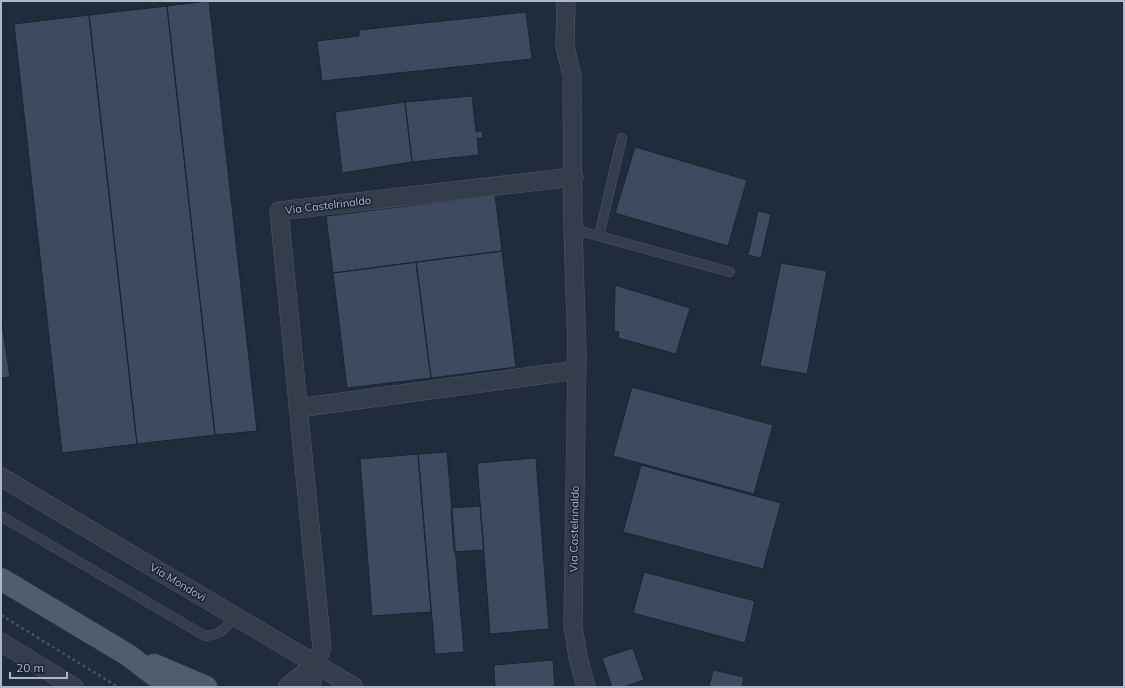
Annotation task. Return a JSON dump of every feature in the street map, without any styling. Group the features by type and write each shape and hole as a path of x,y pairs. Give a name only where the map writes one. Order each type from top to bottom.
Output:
{"main road":[{"path":"1,579 128,655 170,687"},
{"path":"128,655 206,687"}],"street":[{"name":"Via Castelrinaldo","path":"566,1 565,46 572,76 574,177 573,229 577,370 573,626 578,657 586,687"},
{"name":"Via Castelrinaldo","path":"311,687 316,664 322,648 279,211 574,177"},
{"path":"298,408 577,370"},
{"name":"Via Mondovì","path":"1,478 354,687"},
{"path":"1,642 74,687"},
{"path":"287,687 316,664"}],"lane":[{"path":"599,236 622,138"},
{"path":"573,229 730,272"},
{"path":"1,516 205,636 221,632 235,616"}],"path":[{"path":"1,615 118,687"}],"building":[{"path":"209,1 257,431 215,435 167,6"},
{"path":"167,6 215,435 137,444 89,15"},
{"path":"526,12 532,59 322,81 317,41 359,36 359,30"},
{"path":"89,15 137,444 62,453 14,24"},
{"path":"472,96 476,132 482,131 483,138 477,138 479,155 412,162 405,102"},
{"path":"405,102 412,162 342,173 335,112"},
{"path":"635,147 747,180 728,246 615,213"},
{"path":"495,195 502,251 333,273 326,216"},
{"path":"758,211 771,214 761,258 748,255"},
{"path":"502,251 516,367 431,378 416,262"},
{"path":"416,262 431,378 347,388 333,273"},
{"path":"781,263 827,271 807,374 760,366"},
{"path":"615,285 690,308 676,354 618,338 619,332 614,331"},
{"path":"1,318 10,377 1,378"},
{"path":"632,387 773,425 754,494 613,456"},
{"path":"447,452 464,652 435,654 418,454"},
{"path":"418,454 431,612 372,616 360,459"},
{"path":"536,458 549,629 490,634 477,463"},
{"path":"641,465 781,503 763,569 623,532"},
{"path":"480,506 484,550 454,552 451,508"},
{"path":"644,572 755,601 745,643 633,613"},
{"path":"633,648 644,680 623,687 612,687 602,658"},
{"path":"553,660 555,687 495,687 494,665"},
{"path":"713,670 744,677 742,687 709,687"}]}
